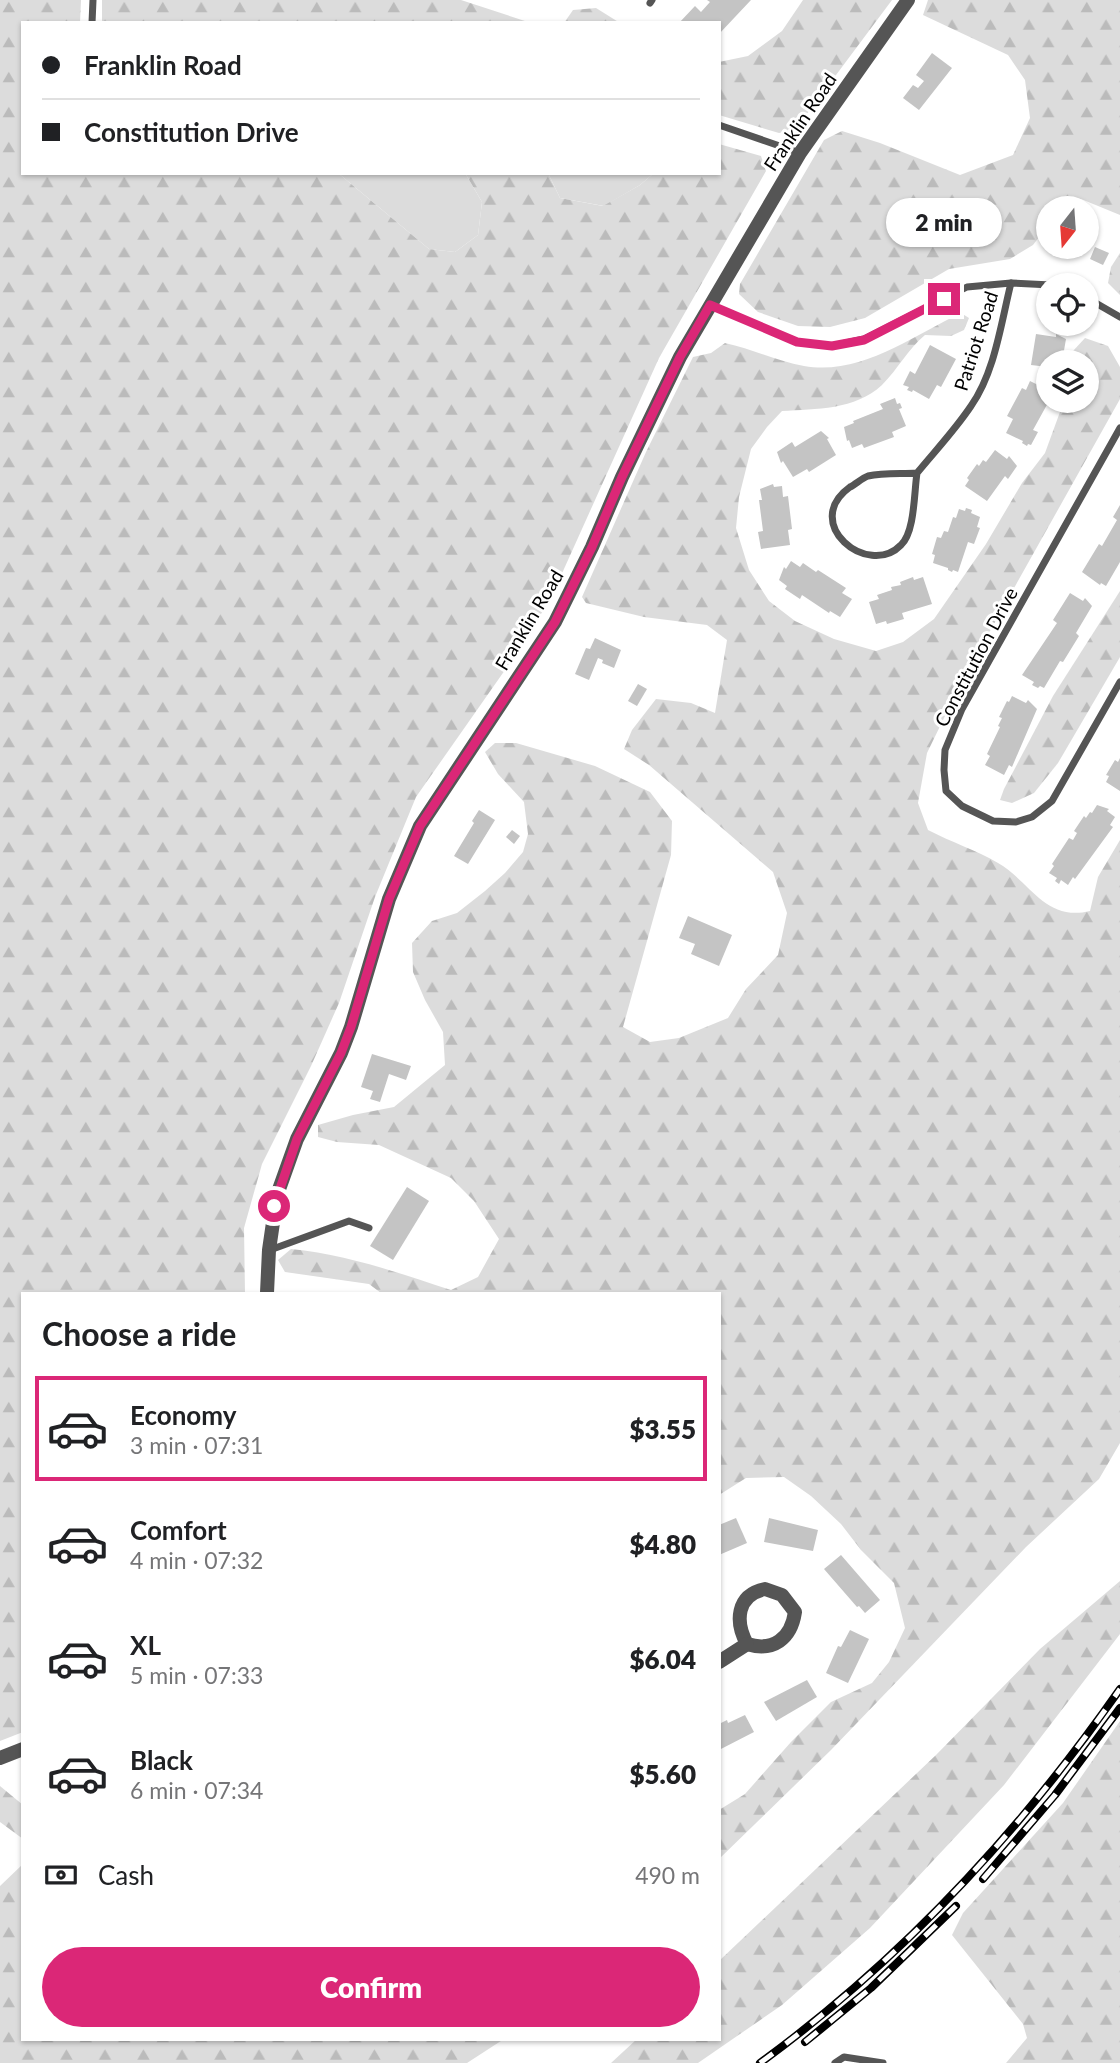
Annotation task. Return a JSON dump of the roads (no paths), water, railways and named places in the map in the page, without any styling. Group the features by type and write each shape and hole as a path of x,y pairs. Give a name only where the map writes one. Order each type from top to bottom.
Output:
{"street":[{"name":"Franklin Road","path":"267,1292 269,1250 277,1195 297,1139 341,1053 351,1027 380,925 408,850 435,800 463,763 555,622 680,357 710,305 800,153 908,0"},
{"path":"721,1661 747,1644 770,1647 786,1636 794,1621 795,1612 782,1595 765,1589 757,1591 741,1605 738,1622 747,1644"},
{"path":"0,1758 21,1750"}],"lane":[{"path":"92,21 93,0"},
{"path":"721,126 800,153"},
{"name":"Patriot Road","path":"916,473 978,394 995,346 1011,284"},
{"path":"710,305 797,342 832,346 864,340 967,287 1036,285"},
{"path":"1099,305 1120,317"},
{"name":"Constitution Drive","path":"1120,428 962,709 945,751 946,791 962,806 993,821 1016,822 1032,817 1052,801 1120,682"},
{"path":"916,473 910,531 901,545 888,553 866,555 847,547 836,533 833,516 839,495 866,476 916,473"},
{"path":"269,1250 349,1221 369,1228"},
{"path":"835,2063 844,2057 883,2063"}],"railway":[{"path":"760,2063 862,1981 955,1891 1041,1793 1120,1689"},
{"path":"983,1879 1055,1795 1120,1708"},
{"path":"805,2042 871,1988 956,1906"}]}
